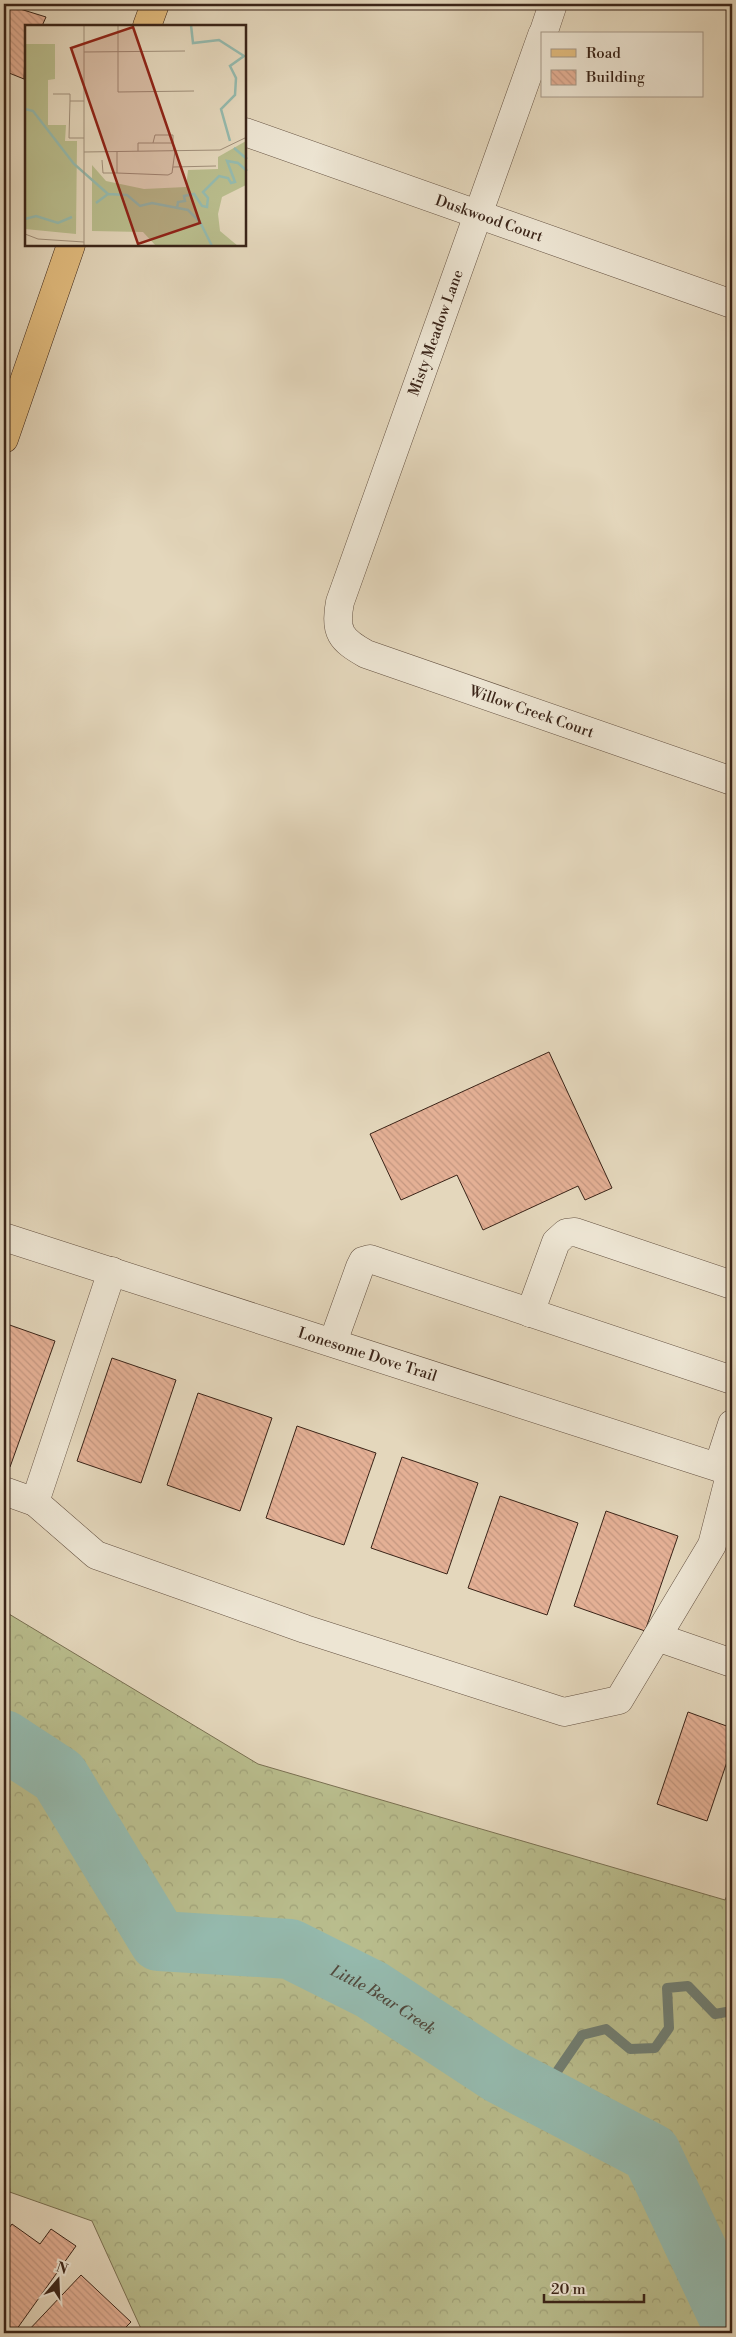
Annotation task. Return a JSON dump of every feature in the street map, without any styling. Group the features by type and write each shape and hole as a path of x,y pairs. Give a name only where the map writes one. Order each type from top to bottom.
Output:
{"main road":[{"path":"147,25 155,4"},
{"path":"4,439 71,246"}],"street":[{"name":"Misty Meadow Lane","path":"543,32 553,4"},
{"name":"Misty Meadow Lane","path":"339,632 337,618 340,602 541,37"},
{"name":"Duskwood Court","path":"246,132 732,304"},
{"name":"Willow Creek Court","path":"339,632 348,644 366,654 732,781"},
{"path":"530,1313 556,1242 566,1233 575,1232 732,1285"},
{"name":"Lonesome Dove Trail","path":"4,1237 727,1470"},
{"path":"333,1342 360,1267 363,1261 370,1259 732,1380"},
{"path":"35,1502 112,1271"},
{"path":"4,1491 35,1502 96,1555 305,1629 564,1712 619,1700 712,1545 727,1470 732,1424"},
{"path":"657,1637 732,1663"}],"green space":[{"path":"4,1611 258,1764 725,1900 732,1884 732,2333 143,2333 92,2221 4,2190"}],"building":[{"path":"4,4 46,17 42,25 25,25 24,79 4,71"},
{"path":"549,1052 612,1188 585,1200 578,1186 483,1230 457,1175 401,1200 370,1134"},
{"path":"4,1323 55,1341 10,1467 4,1464"},
{"path":"112,1358 176,1380 141,1483 77,1461"},
{"path":"198,1393 272,1418 240,1511 167,1485"},
{"path":"297,1426 376,1453 344,1545 266,1518"},
{"path":"402,1457 478,1483 447,1574 371,1548"},
{"path":"500,1496 578,1523 547,1615 468,1588"},
{"path":"606,1511 678,1536 645,1631 574,1606"},
{"path":"688,1712 732,1728 732,1747 707,1821 657,1804"},
{"path":"12,2224 40,2244 51,2229 76,2246 14,2333 4,2333 4,2235"},
{"path":"81,2275 131,2322 120,2333 26,2333"}],"waterway":[{"name":"Little Bear Creek","path":"4,1740 59,1776 159,1941 290,1949 372,1990 500,2074 651,2153 732,2324"},
{"path":"541,2095 582,2035 606,2029 630,2049 655,2048 669,2028 667,1988 688,1986 715,2014 732,2011"}]}
